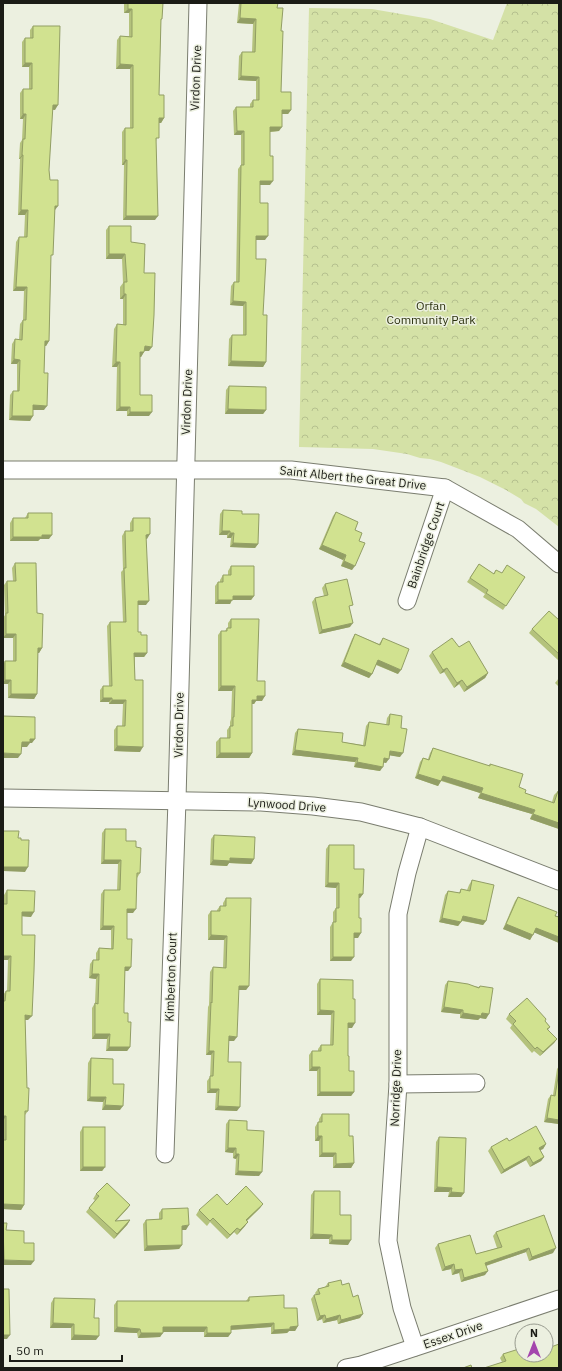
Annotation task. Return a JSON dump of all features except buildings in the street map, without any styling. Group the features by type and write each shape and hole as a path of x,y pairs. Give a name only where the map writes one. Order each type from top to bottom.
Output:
{"street":[{"name":"Virdon Drive","path":"177,800 198,3"},
{"name":"Saint Albert the Great Drive","path":"3,470 291,470 445,488 518,529 559,564"},
{"name":"Bainbridge Court","path":"406,601 445,488"},
{"name":"Lynwood Drive","path":"3,798 261,802 361,812 420,827 559,881"},
{"name":"Kimberton Court","path":"165,1154 177,800"},
{"name":"Norridge Drive","path":"415,1347 402,1308 388,1241 398,1084 398,914 407,873 420,827"},
{"path":"398,1084 476,1084"},
{"name":"Essex Drive","path":"346,1368 361,1365 559,1299"}],"green space":[{"name":"Orfan Community Park","path":"507,3 559,3 559,527 536,509 524,503 521,499 506,490 480,477 441,462 407,454 373,449 299,447 309,8 372,9 430,19 493,40"}]}
